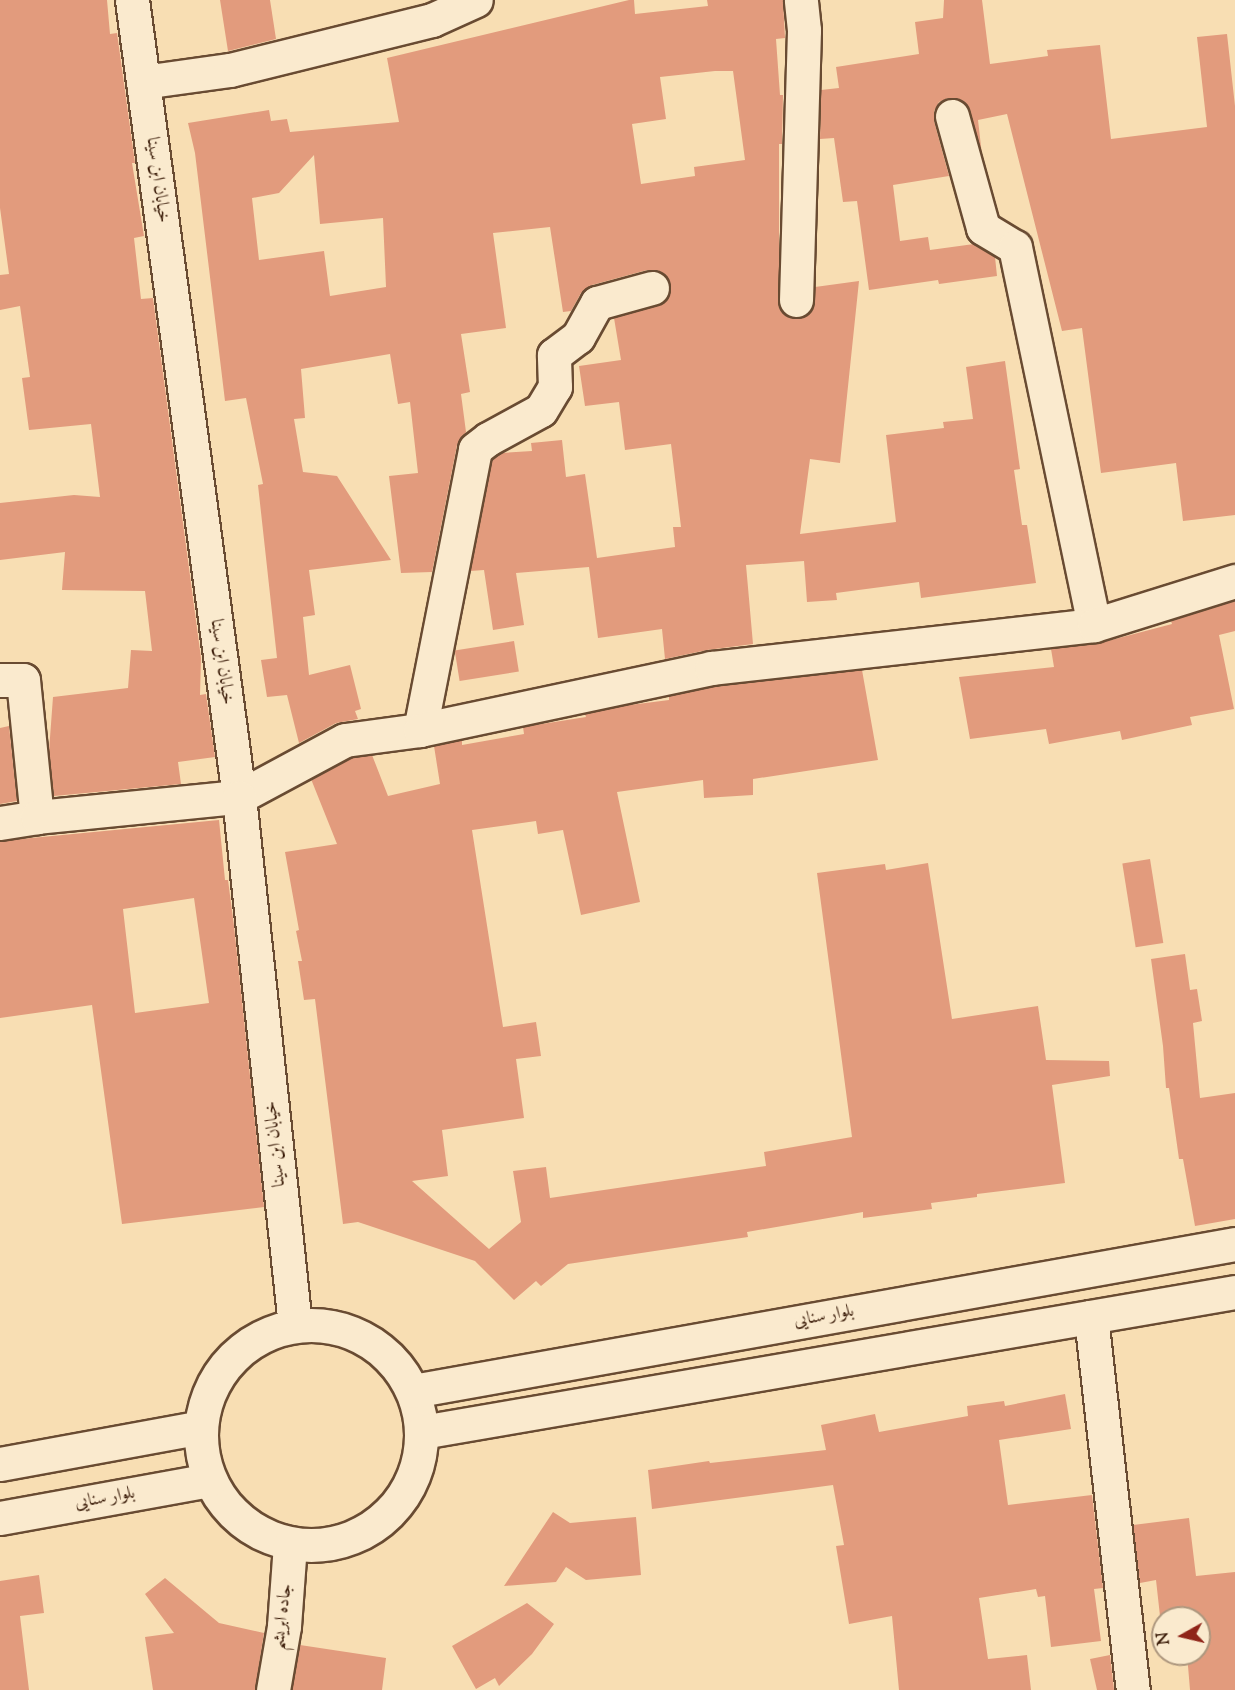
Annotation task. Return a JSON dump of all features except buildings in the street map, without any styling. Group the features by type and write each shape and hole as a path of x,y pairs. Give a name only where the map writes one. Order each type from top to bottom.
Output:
{"street":[{"name":"خیابان ابن سینا","path":"132,0 239,797 295,1325"},
{"path":"143,82 241,67 432,20 476,0"},
{"path":"796,300 804,30 801,0"},
{"path":"952,116 983,228 1016,247 1094,624"},
{"path":"420,730 475,449 488,439 541,410 555,387 554,355 578,337 597,303 652,288"},
{"path":"0,823 37,817 239,797 345,740 420,730 711,668 1094,624 1235,581"},
{"path":"0,680 23,680 37,817"},
{"name":"بلوار سنایی","path":"413,1390 1235,1244"},
{"path":"422,1432 1235,1292"},
{"path":"1091,1317 1133,1690"},
{"path":"295,1325 324,1325 352,1332 378,1346 398,1366 413,1390 422,1432 419,1461 409,1487 392,1511 371,1529 345,1541 318,1546 290,1544 265,1536 242,1522 224,1503 210,1480 202,1455 201,1427 207,1398 216,1380 241,1349 266,1333 295,1325"},
{"path":"0,1464 201,1427"},
{"name":"بلوار سنایی","path":"0,1518 210,1480"},
{"name":"جاده ابریشم","path":"273,1690 284,1626 290,1544"}]}
